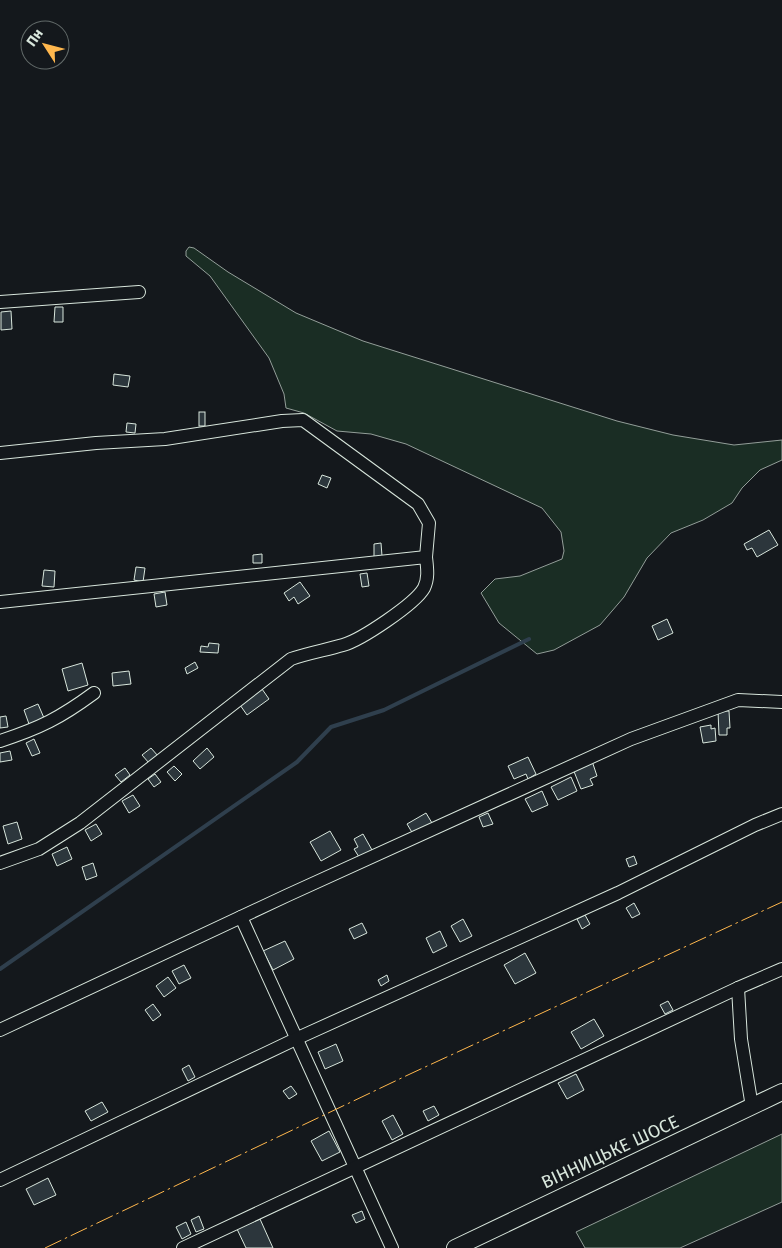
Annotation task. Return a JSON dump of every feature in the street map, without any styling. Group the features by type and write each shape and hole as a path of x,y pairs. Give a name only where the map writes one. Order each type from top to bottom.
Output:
{"main road":[{"name":"ВІННИЦЬКЕ ШОСЕ","path":"456,1248 782,1092"}],"street":[{"path":"0,302 139,292"},
{"path":"0,453 96,443 165,439 282,421 303,420 418,504 429,523 426,557 428,572 425,586 416,599 398,614 345,645 318,650 291,659 80,823 39,849 0,863"},
{"path":"0,602 426,557"},
{"path":"0,742 34,730 63,716 94,693"},
{"path":"0,1030 241,917 631,739 738,700 782,702"},
{"path":"0,1180 296,1039 618,893 755,825 782,814"},
{"path":"241,917 392,1248"},
{"path":"183,1248 738,988 782,970"},
{"path":"738,988 741,1039 752,1107"}],"green space":[{"path":"189,247 194,248 228,272 296,313 363,341 617,421 673,435 734,445 782,440 782,460 760,470 742,488 732,503 703,520 671,533 647,558 624,597 600,625 554,650 537,654 499,623 481,593 495,579 520,576 562,559 564,551 561,532 542,508 406,444 371,434 337,431 304,413 286,408 284,394 269,358 210,276 186,256 186,251"},
{"path":"782,1134 782,1202 680,1248 585,1248 576,1232"}],"building":[{"path":"55,307 63,307 63,322 54,322"},
{"path":"11,311 12,329 1,330 1,312"},
{"path":"114,374 130,376 128,387 113,385"},
{"path":"199,412 205,412 205,426 199,426"},
{"path":"127,423 136,424 135,433 126,432"},
{"path":"322,475 331,478 327,488 318,484"},
{"path":"769,530 778,545 757,557 752,548 747,550 744,544"},
{"path":"381,543 382,556 374,557 374,544"},
{"path":"262,554 262,563 253,563 253,555"},
{"path":"136,567 145,568 143,582 134,580"},
{"path":"44,570 55,571 54,587 42,586"},
{"path":"367,573 369,586 362,587 360,574"},
{"path":"300,582 310,596 298,604 294,597 289,601 284,593"},
{"path":"165,592 167,605 156,607 154,594"},
{"path":"667,619 673,633 658,640 652,626"},
{"path":"209,643 219,644 218,653 200,652 201,646 208,647"},
{"path":"195,662 198,668 187,674 185,668"},
{"path":"82,663 88,685 68,691 62,669"},
{"path":"129,671 131,684 113,686 112,673"},
{"path":"262,689 269,699 247,715 240,705"},
{"path":"38,704 44,718 29,724 24,710"},
{"path":"718,711 729,711 730,728 727,728 727,735 719,735"},
{"path":"6,716 8,727 0,728 0,717"},
{"path":"711,725 711,729 715,728 716,741 703,743 700,727"},
{"path":"34,739 40,753 32,756 26,743"},
{"path":"151,748 158,756 149,763 142,755"},
{"path":"207,748 214,757 200,769 193,761"},
{"path":"10,751 12,760 0,762 0,753"},
{"path":"528,757 536,774 528,779 526,774 514,779 508,766"},
{"path":"592,761 597,776 590,779 593,785 581,789 573,769"},
{"path":"174,766 182,774 175,781 167,772"},
{"path":"125,768 130,775 121,782 115,775"},
{"path":"155,774 161,782 154,787 148,779"},
{"path":"571,777 577,791 558,800 551,787"},
{"path":"542,791 548,805 532,812 525,799"},
{"path":"133,795 140,806 129,813 122,801"},
{"path":"426,813 432,823 413,834 407,824"},
{"path":"488,813 493,824 483,827 479,817"},
{"path":"17,822 22,839 8,844 3,826"},
{"path":"96,824 102,834 91,841 85,830"},
{"path":"330,831 341,850 321,861 310,842"},
{"path":"363,834 372,850 359,857 354,849 358,847 354,839"},
{"path":"67,847 72,859 57,866 52,854"},
{"path":"634,856 637,864 629,867 626,859"},
{"path":"93,863 97,876 86,880 82,867"},
{"path":"634,903 640,914 632,918 626,908"},
{"path":"585,915 590,924 582,929 577,919"},
{"path":"463,919 472,936 460,942 451,926"},
{"path":"362,923 367,933 354,939 349,929"},
{"path":"440,931 447,946 433,953 426,938"},
{"path":"285,941 294,959 273,970 263,951"},
{"path":"525,953 536,973 515,984 504,965"},
{"path":"184,965 191,978 179,984 172,971"},
{"path":"387,975 389,981 381,986 378,980"},
{"path":"168,977 176,988 164,997 156,986"},
{"path":"668,1001 673,1010 665,1014 660,1005"},
{"path":"153,1004 161,1015 153,1021 145,1010"},
{"path":"594,1019 604,1036 581,1049 571,1032"},
{"path":"336,1044 343,1061 325,1069 318,1052"},
{"path":"189,1065 195,1077 188,1081 182,1069"},
{"path":"576,1074 584,1090 567,1099 558,1083"},
{"path":"291,1086 297,1094 289,1099 283,1091"},
{"path":"102,1102 108,1112 91,1121 85,1111"},
{"path":"434,1106 439,1115 428,1121 423,1111"},
{"path":"393,1115 403,1134 392,1140 382,1121"},
{"path":"329,1131 340,1152 322,1161 311,1141"},
{"path":"48,1178 56,1195 34,1205 26,1189"},
{"path":"362,1211 365,1219 356,1223 352,1215"},
{"path":"199,1216 204,1229 196,1232 191,1220"},
{"path":"260,1219 273,1248 246,1248 237,1229"},
{"path":"186,1222 191,1234 182,1239 176,1227"}],"waterway":[{"path":"0,969 297,762 331,727 384,710 529,639"}],"power":[{"path":"45,1248 410,1074 782,902"}]}
